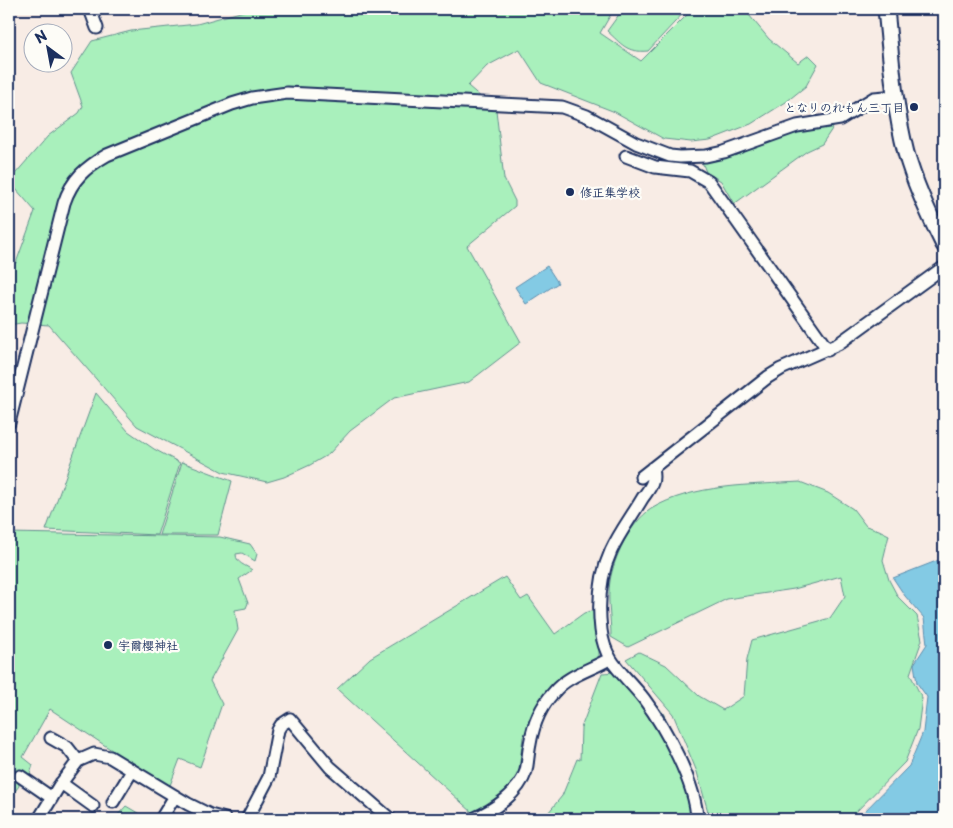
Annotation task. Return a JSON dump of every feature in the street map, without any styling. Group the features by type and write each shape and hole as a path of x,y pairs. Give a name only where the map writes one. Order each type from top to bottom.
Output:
{"main road":[{"path":"886,9 903,139 921,196 944,245"}],"street":[{"path":"90,9 97,28"},
{"path":"9,423 64,204 68,190 76,178 90,165 107,155 232,104 252,98 287,93 562,107 587,116 636,143 670,156 680,157 706,156 724,152 796,126 840,119 874,98 896,96"},
{"path":"626,156 655,167 690,171 709,182 828,350"},
{"path":"641,477 768,377 838,344 944,268"},
{"path":"652,468 652,483 614,546 606,565 600,595 600,618 604,648 609,659 643,698 665,733 686,774 697,819"},
{"path":"473,819 506,798 521,780 527,764 533,729 553,692 576,674 609,659"},
{"path":"247,819 269,777 278,730 281,725 290,719 330,767 390,819"},
{"path":"51,738 67,747 78,761"},
{"path":"39,819 61,783 78,761 94,754 110,757 196,808 219,818"},
{"path":"112,802 132,771"},
{"path":"20,776 52,798"},
{"path":"61,783 93,806"},
{"path":"161,819 175,796"}],"green space":[{"path":"251,9 614,9 600,33 641,61 693,9 744,9 769,39 798,63 809,55 818,64 806,86 786,102 751,124 710,140 691,142 664,139 615,112 541,83 519,49 487,66 468,86 496,110 504,179 515,201 515,206 467,246 521,342 469,382 394,398 350,431 329,454 284,477 267,482 223,472 137,426 49,325 21,323 9,325 9,258 16,263 35,211 9,181 48,136 79,113 83,106 71,73 92,41 131,31 197,24"},
{"path":"623,9 687,9 648,51 634,51 625,47 607,31"},
{"path":"834,126 822,144 807,151 734,204 721,181 706,172 702,162 731,157 797,131"},
{"path":"96,393 128,431 154,449 180,463 157,535 46,530"},
{"path":"182,462 232,481 218,535 159,535"},
{"path":"800,482 828,493 853,509 866,526 889,535 883,560 889,580 898,597 917,616 922,640 910,674 922,698 918,729 905,762 849,819 710,819 697,772 673,714 626,659 639,652 666,665 699,696 723,710 744,696 747,659 752,640 830,618 845,596 841,576 794,589 727,599 628,647 611,637 609,595 612,572 619,551 636,523 651,509 667,501 704,490 723,487"},
{"path":"9,533 220,537 250,544 257,554 255,561 242,553 236,554 239,562 252,570 239,579 248,603 246,608 235,610 238,630 210,681 222,704 200,767 180,759 169,788 50,709 23,757 33,765 30,774 17,773 19,786 9,799"},
{"path":"505,577 521,600 528,596 555,634 584,613 594,610 599,659 561,677 547,692 523,737 518,778 503,793 473,813 337,689 370,658"},
{"path":"624,665 663,713 689,764 706,819 543,819 562,796 577,759 580,760 581,728 602,673 617,672"},
{"path":"126,806 148,819 114,819"}],"water":[{"path":"547,266 558,283 526,304 515,287"},
{"path":"944,558 944,819 857,819 909,766 923,732 927,697 917,683 914,664 927,644 924,618 905,596 893,578"}],"place":[{"name":"となりのれもん三丁目","path":"914,107"},
{"name":"修正集学校","path":"570,192"},
{"name":"宇爾櫻神社","path":"108,645"}]}
